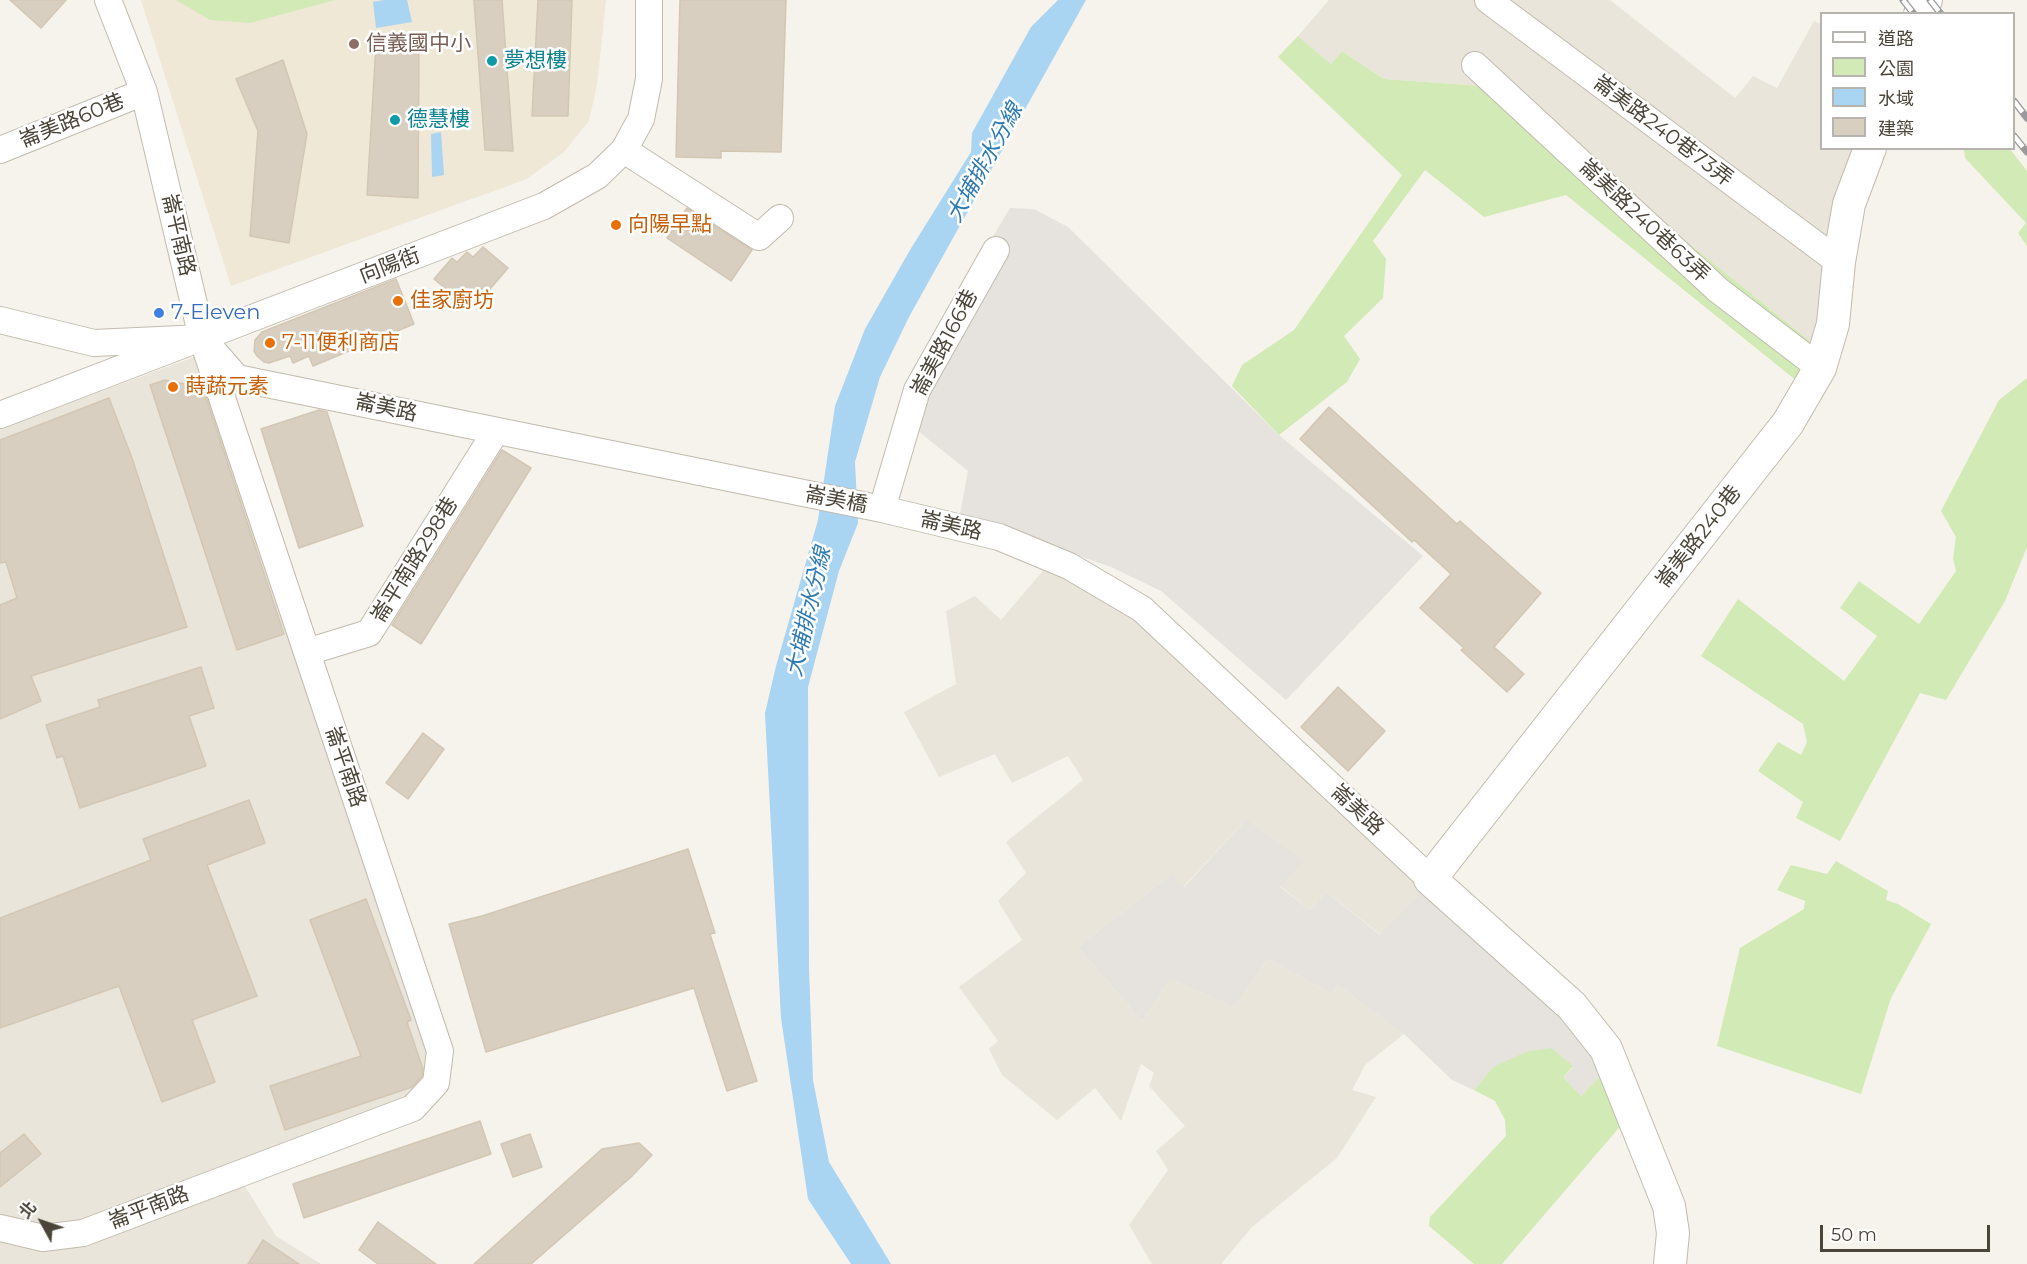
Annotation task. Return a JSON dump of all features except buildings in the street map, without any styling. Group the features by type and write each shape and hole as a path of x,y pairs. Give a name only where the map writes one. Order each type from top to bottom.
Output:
{"street":[{"name":"崙平南路","path":"0,1228 44,1238 83,1233 413,1108 436,1083 440,1051 202,338 144,92 108,0"},
{"name":"向陽街","path":"0,415 544,206 597,176 624,150 640,119 649,79 649,0"},
{"name":"崙美路240巷73弄","path":"1488,0 1839,262"},
{"name":"崙美路240巷63弄","path":"1475,65 1719,290 1820,368"},
{"name":"崙美路60巷","path":"0,150 144,92"},
{"path":"624,150 759,237 780,218"},
{"name":"崙美路240巷","path":"1430,879 1788,423 1820,368 1833,324 1839,262 1850,204 1869,150"},
{"name":"崙美路166巷","path":"882,509 917,390 996,250"},
{"path":"0,320 94,343 202,338"},
{"name":"崙美路","path":"202,338 237,378 789,490"},
{"name":"崙平南路298巷","path":"307,652 369,633 496,431"},
{"name":"崙美橋","path":"789,490 882,509"},
{"name":"崙美路","path":"882,509 999,537 1070,566 1142,609 1430,879 1572,1006 1606,1048 1670,1206 1673,1233 1670,1264"}],"shaded area":[{"path":"141,0 606,0 597,85 589,121 564,152 527,179 231,286"},
{"path":"1329,0 1610,0 1735,98 1753,76 1777,88 1814,21 1820,24 1820,150 1875,150 1831,358 1495,87 1384,79 1342,51 1331,64 1298,36"},
{"path":"1010,208 1034,209 1068,227 1279,435 1423,556 1286,700 1161,591 1111,567 960,514 968,471 908,423 949,310"},
{"path":"194,357 212,369 449,1077 432,1100 236,1172 276,1236 321,1264 0,1264 0,429"},
{"path":"1046,567 1145,614 1437,876 1381,935 1326,892 1310,910 1280,886 1302,861 1247,819 1183,887 1172,874 1078,947 1142,1021 1170,979 1234,1007 1268,959 1331,993 1338,985 1404,1034 1365,1065 1352,1090 1376,1097 1337,1158 1252,1227 1221,1264 1152,1264 1129,1225 1168,1170 1156,1151 1185,1126 1149,1086 1154,1073 1141,1064 1121,1121 1095,1088 1057,1120 1002,1075 989,1049 998,1041 959,987 1022,940 998,901 1026,873 1006,842 1083,780 1068,756 1012,783 995,754 939,777 904,712 956,684 946,611 975,596 1001,620"},
{"path":"1247,819 1303,861 1280,887 1310,910 1326,892 1380,935 1437,876 1618,1058 1581,1096 1563,1077 1573,1067 1493,1067 1474,1090 1452,1080 1404,1034 1338,985 1331,993 1268,959 1234,1007 1170,979 1142,1021 1078,947 1172,874 1184,887"}],"green space":[{"path":"176,0 335,0 250,23 210,20"},
{"path":"1298,36 1331,64 1342,51 1384,79 1495,87 1831,358 1808,390 1566,195 1484,217 1425,170 1373,241 1386,259 1383,298 1344,336 1360,359 1347,382 1279,435 1232,386 1242,365 1294,330 1402,175 1278,57"},
{"path":"1964,150 2011,150 2027,171 2027,246 2018,233 2026,223 1965,158"},
{"path":"2027,378 2027,547 2005,601 1946,700 1920,693 1840,841 1796,818 1803,802 1758,771 1778,742 1801,755 1807,742 1803,724 1701,656 1738,599 1844,681 1877,636 1840,608 1859,581 1919,624 1956,571 1953,559 1956,537 1941,511 1999,400"},
{"path":"1836,861 1888,891 1886,900 1898,904 1931,924 1891,998 1861,1094 1717,1046 1740,948 1804,909 1805,901 1777,890 1791,865 1827,874"},
{"path":"1551,1048 1573,1066 1563,1077 1581,1096 1618,1058 1636,1108 1502,1264 1474,1264 1429,1226 1430,1217 1506,1136 1505,1120 1495,1101 1474,1090 1493,1067 1526,1052"}],"water":[{"path":"407,0 412,22 376,28 373,2"},
{"name":"大埔排水分線","path":"1058,0 1086,0 910,315 880,377 855,462 858,523 839,571 808,687 809,968 813,1080 829,1162 891,1264 851,1264 808,1199 781,1018 765,713 776,666 818,520 835,406 865,329 910,250 971,152 972,133 1031,27"},
{"path":"441,132 444,175 432,177 431,134"}],"railway":[{"path":"1903,0 1912,12"},
{"path":"1930,0 1939,12"},
{"path":"2015,102 2027,118"},
{"path":"2015,137 2027,152"}],"place":[{"name":"信義國中小","path":"354,44"},
{"name":"夢想樓","path":"492,61"},
{"name":"德慧樓","path":"395,120"},
{"name":"向陽早點","path":"616,225"},
{"name":"佳家廚坊","path":"398,301"},
{"name":"7-Eleven","path":"159,313"},
{"name":"7-11便利商店","path":"270,343"},
{"name":"蒔蔬元素","path":"173,387"}]}
